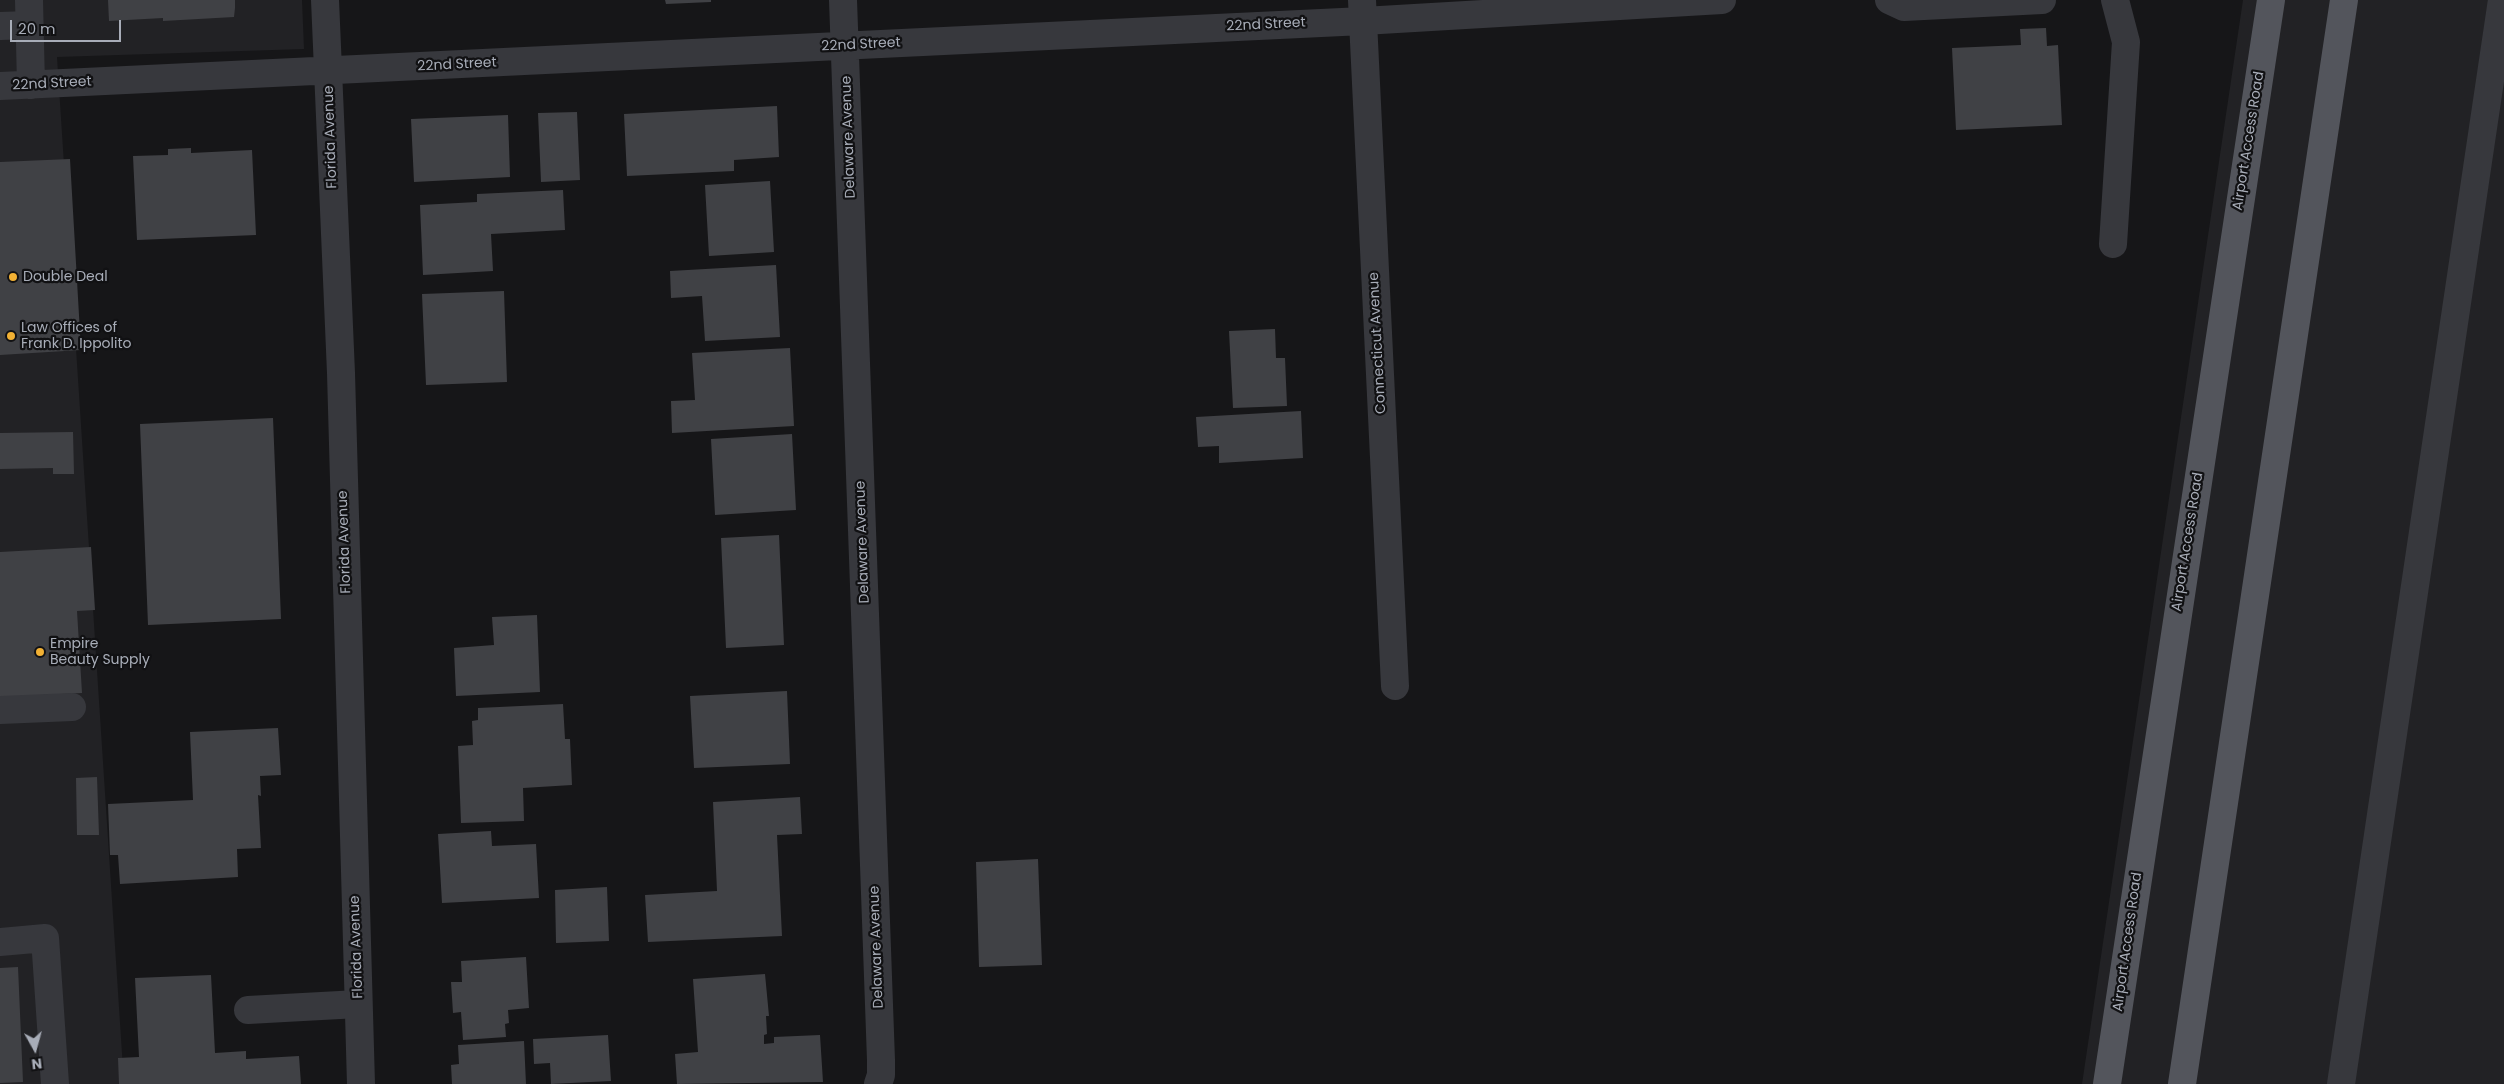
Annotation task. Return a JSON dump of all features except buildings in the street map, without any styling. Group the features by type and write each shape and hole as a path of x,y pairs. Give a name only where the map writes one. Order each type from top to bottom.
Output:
{"main road":[{"name":"Airport Access Road","path":"2107,1084 2271,0"},
{"path":"2182,1084 2344,0"}],"street":[{"name":"Florida Avenue","path":"325,0 341,383 361,1084"},
{"name":"Delaware Avenue","path":"843,0 881,1060 881,1075 878,1084"},
{"name":"22nd Street","path":"0,86 846,45 1362,10 1722,0"},
{"path":"1889,0 1904,7 2042,0"},
{"path":"2113,244 2126,42 2115,0"},
{"path":"2341,1084 2502,0"},
{"name":"Connecticut Avenue","path":"1362,10 1395,686"},
{"path":"0,26 29,12 31,85"},
{"path":"0,710 72,707"},
{"path":"0,942 45,938 55,1084"},
{"path":"248,1010 358,1004"}],"shaded area":[{"path":"0,0 302,0 304,49 57,57 124,1084 0,1084"},
{"path":"2243,0 2504,0 2504,1084 2082,1084"}],"place":[{"name":"Double Deal","path":"13,277"},
{"name":"Law Offices of Frank D. Ippolito","path":"11,336"},
{"name":"Empire Beauty Supply","path":"40,652"}]}
